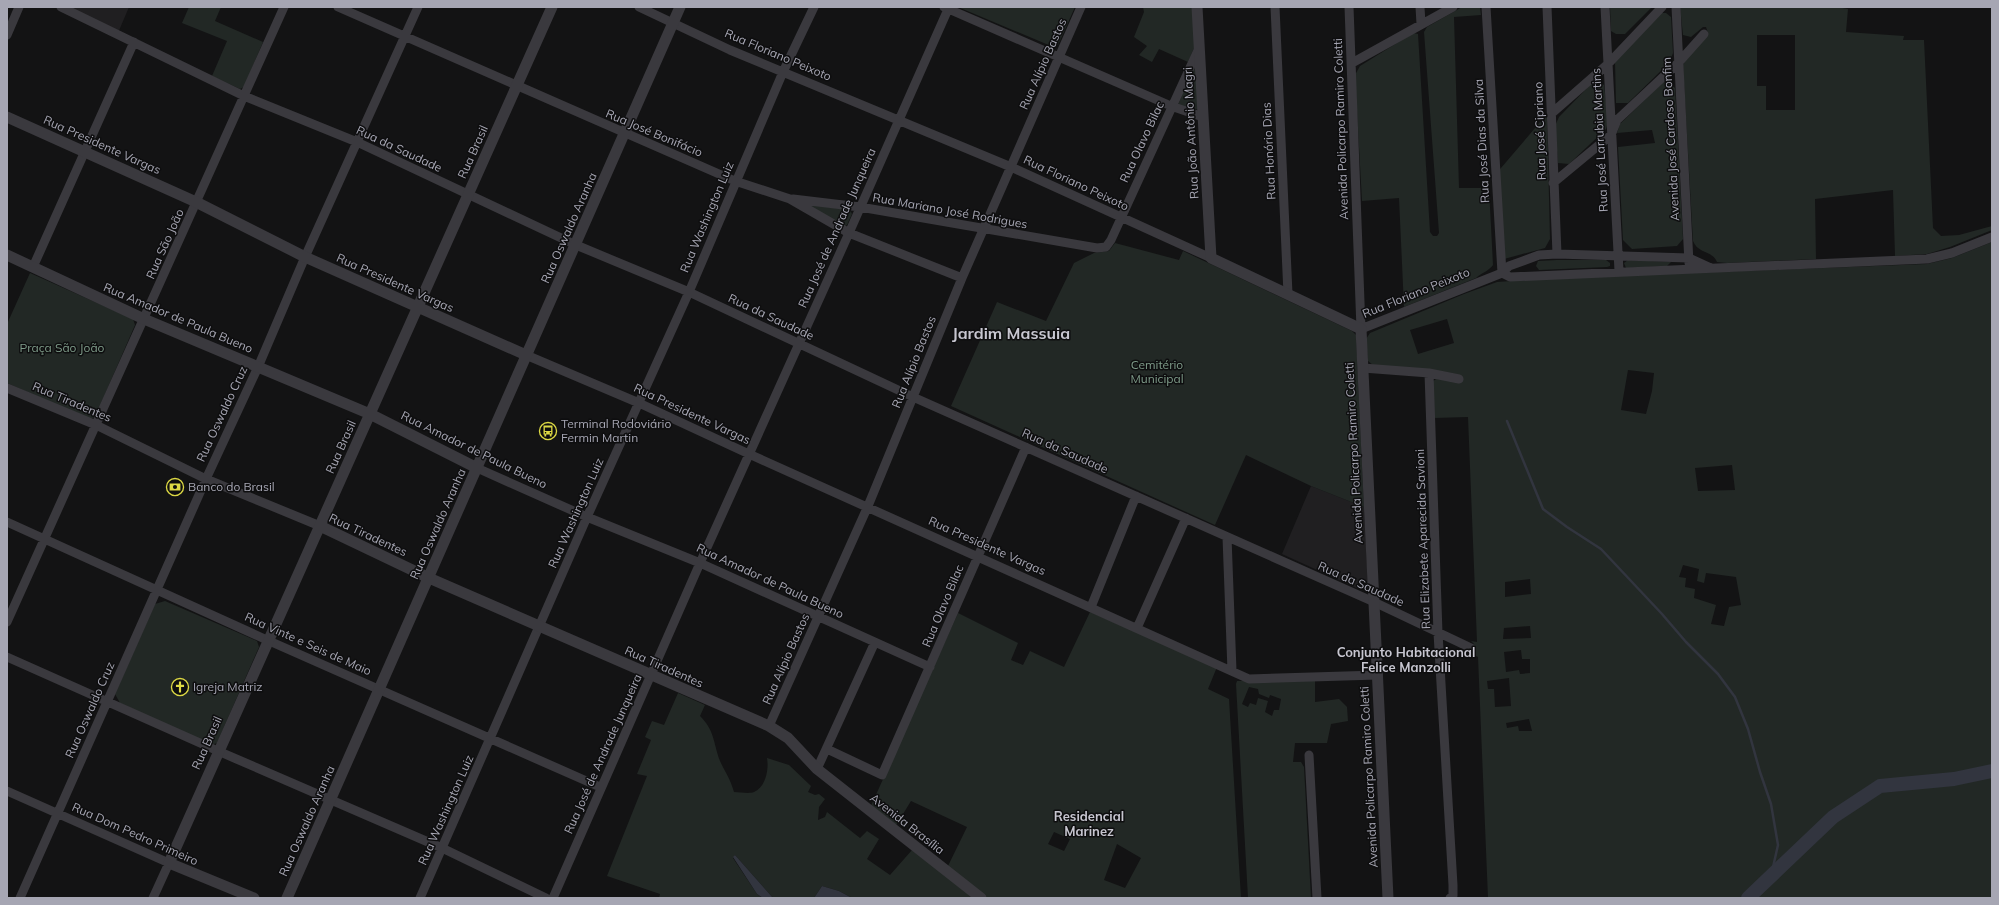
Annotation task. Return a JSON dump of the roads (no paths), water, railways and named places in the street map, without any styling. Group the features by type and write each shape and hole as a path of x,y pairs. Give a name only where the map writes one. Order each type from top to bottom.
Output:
{"street":[{"path":"7,35 19,7"},
{"name":"Rua da Saudade","path":"61,7 244,96 357,142 576,245 689,292 913,397 1374,602 1471,648"},
{"name":"Rua São João","path":"7,622 284,7"},
{"name":"Rua José Bonifácio","path":"338,7 736,181 790,199 849,233 962,278"},
{"name":"Rua Oswaldo Cruz","path":"23,897 56,813 206,478 258,367 305,257 418,7"},
{"name":"Rua Brasil","path":"153,898 267,640 320,526 552,7"},
{"name":"Rua Floriano Peixoto","path":"639,7 730,50 1011,167 1211,258 1361,329 1502,274 1509,266 1539,255 1662,256 1689,258 1711,268"},
{"name":"Rua Oswaldo Aranha","path":"287,898 680,7"},
{"name":"Rua Washington Luiz","path":"420,898 587,517 689,292 783,72 814,7"},
{"name":"Rua Alípio Bastos","path":"769,726 868,506 962,278 1081,7"},
{"name":"Rua João Antônio Magri","path":"1197,7 1211,258"},
{"name":"Rua Honório Dias","path":"1275,7 1288,294"},
{"name":"Avenida Policarpo Ramiro Coletti","path":"1349,7 1361,329 1388,898"},
{"path":"1420,7 1421,24"},
{"path":"1352,63 1453,7"},
{"name":"Rua José Dias da Silva","path":"1486,7 1502,274"},
{"name":"Rua José Cipriano","path":"1547,7 1557,254"},
{"name":"Rua José Larrubia Martins","path":"1605,7 1619,271"},
{"path":"1552,114 1608,64 1662,7"},
{"name":"Avenida José Cardoso Bonfim","path":"1676,7 1690,269"},
{"path":"947,8 1171,106 1203,117"},
{"name":"Rua José de Andrade Junqueira","path":"553,898 600,787 651,676 798,343 849,233 947,8"},
{"path":"1554,183 1611,135 1617,120 1679,62 1704,34"},
{"path":"33,267 134,42"},
{"name":"Rua Olavo Bilac","path":"1106,247 1171,106 1200,48"},
{"name":"Rua Presidente Vargas","path":"7,117 196,202 305,257 418,306 526,356 639,403 1250,679 1378,675"},
{"name":"Rua Mariano José Rodrigues","path":"790,199 860,207 1097,248 1106,247"},
{"path":"1711,268 1927,259 1952,254 1992,237"},
{"name":"Rua Amador de Paula Bueno","path":"7,255 144,319 370,414 477,468 587,517 700,563 818,618 930,667"},
{"name":"Rua Floriano Peixoto","path":"1502,274 1510,277 1711,268"},
{"path":"1363,368 1429,373 1460,379"},
{"name":"Rua Elizabete Aparecida Savioni","path":"1429,373 1438,633 1452,897"},
{"name":"Rua Tiradentes","path":"7,388 96,425 206,478 320,526 429,578 651,676 769,726 788,738 817,769"},
{"name":"Rua Olavo Bilac","path":"827,749 882,775 1026,447"},
{"path":"1091,607 1136,496"},
{"path":"1137,628 1186,518"},
{"name":"Rua Vinte e Seis de Maio","path":"7,522 267,640 380,689 490,740 600,787"},
{"path":"1227,537 1232,671"},
{"path":"817,769 875,642"},
{"path":"7,657 218,751 442,848 546,898"},
{"path":"1309,754 1317,898"},
{"name":"Avenida Brasília","path":"817,769 981,898"},
{"name":"Rua Dom Pedro Primeiro","path":"7,791 169,863 254,898"}],"waterway":[{"path":"1507,421 1543,509 1601,549 1686,642 1718,674 1735,697 1748,729 1771,804 1778,845 1771,876"},
{"path":"1748,898 1833,817 1880,786 1954,779 1992,771"}],"place":[{"name":"Terminal Rodoviário Fermin Martin","path":"548,431"},
{"name":"Banco do Brasil","path":"175,487"},
{"name":"Igreja Matriz","path":"180,687"}],"district":[{"name":"Jardim Massuia","path":"1011,333"},
{"name":"Conjunto Habitacional Felice Manzolli","path":"1406,660"},
{"name":"Residencial Marinez","path":"1089,824"}],"park label":[{"name":"Praça São João","path":"62,348"},
{"name":"Cemitério Municipal","path":"1157,372"}]}
